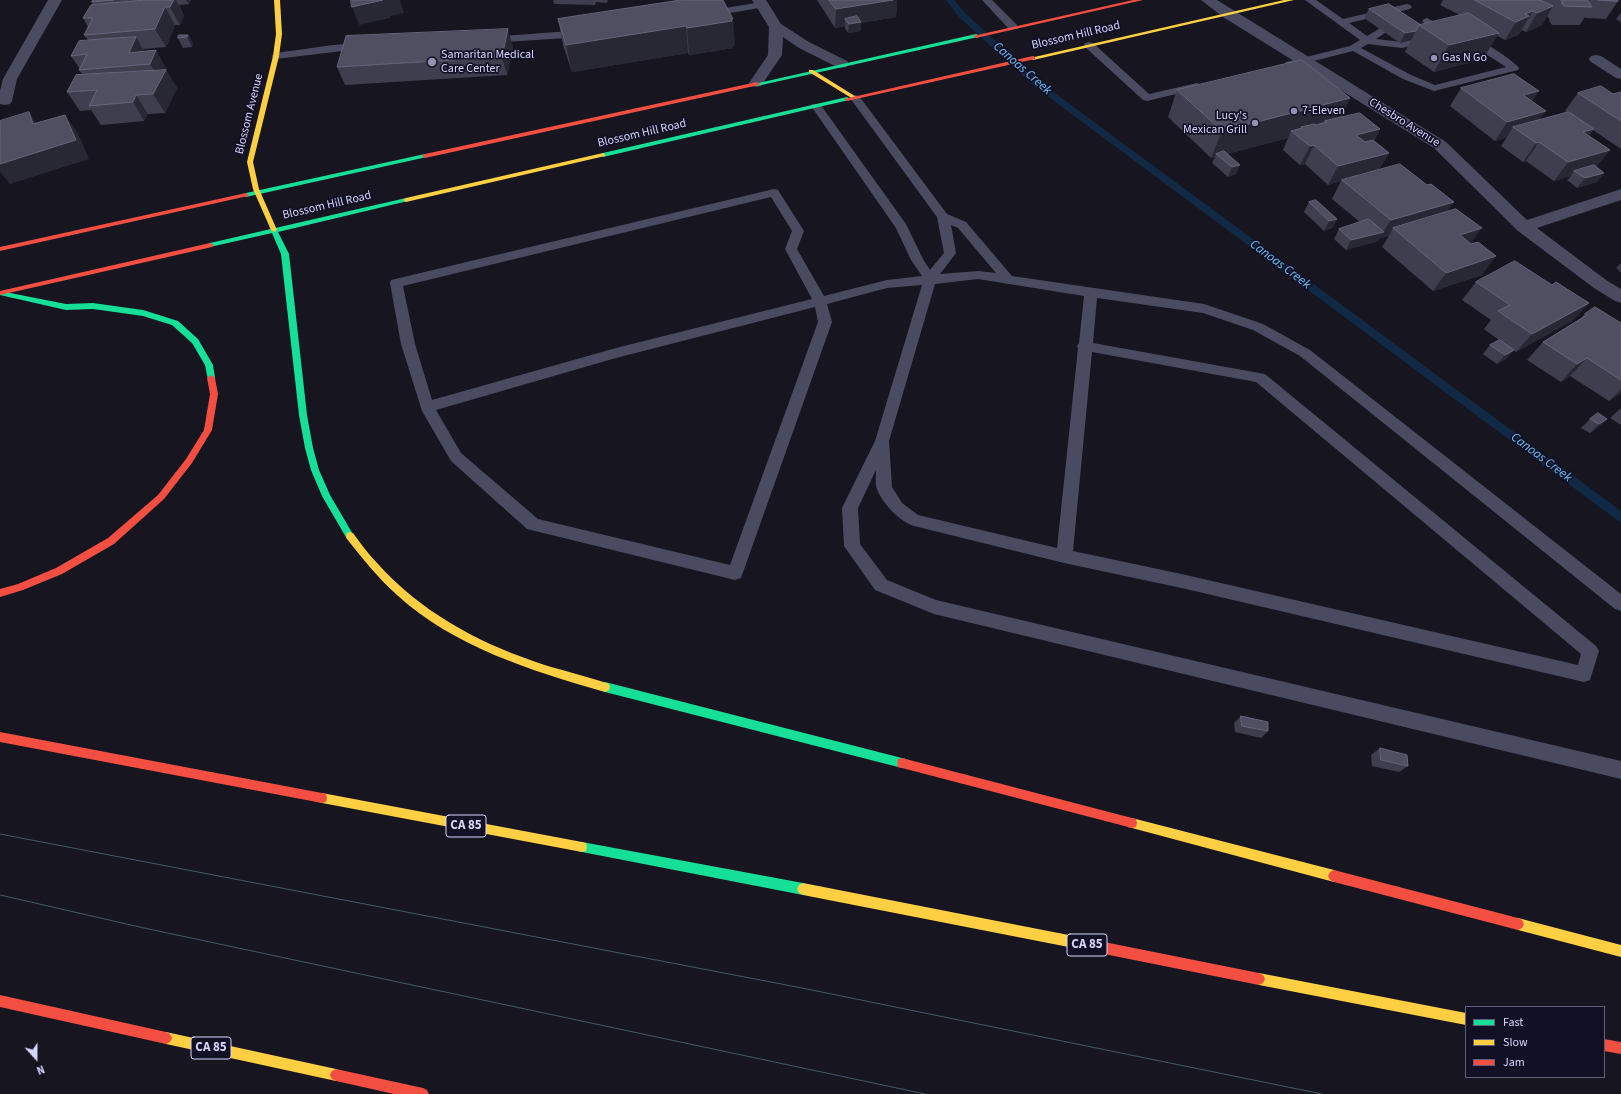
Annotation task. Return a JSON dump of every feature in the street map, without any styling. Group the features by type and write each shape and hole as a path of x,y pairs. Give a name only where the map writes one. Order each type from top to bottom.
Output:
{"main road":[{"name":"Blossom Avenue","path":"277,0 279,34 276,56 250,158 252,177 257,193 285,254 306,429 315,469 341,525 366,560 401,595 432,618 464,637 516,660 563,676 946,774 1621,951"},
{"name":"Blossom Hill Road","path":"0,249 1140,0"},
{"name":"Blossom Hill Road","path":"0,293 816,102 855,98 1291,0"},
{"path":"811,71 813,85"},
{"path":"811,71 855,98"},
{"path":"0,293 66,307 93,306 143,313 176,323 195,341 209,365 214,394 208,430 190,461 161,497 111,541 59,572 0,593"},
{"name":"CA 85","path":"0,737 932,913 1242,976 1465,1019"},
{"name":"CA 85","path":"0,1001 423,1094"},
{"path":"1605,1045 1621,1048"}],"street":[{"path":"5,102 10,79 55,0"},
{"name":"Chesbro Avenue","path":"1208,0 1228,14 1440,144 1524,227 1600,284 1621,297"},
{"path":"761,3 776,27 790,37 842,64"},
{"path":"756,83 776,55 776,27"},
{"path":"1596,59 1621,75"},
{"path":"1524,227 1621,194"}],"lane":[{"path":"987,0 1011,28"},
{"path":"1310,0 1367,41 1402,45 1454,36"},
{"path":"1354,48 1407,77 1434,88 1514,68 1478,43 1454,36 1423,22 1407,7 1396,0"},
{"path":"699,15 761,3"},
{"path":"1341,22 1407,7"},
{"path":"1277,67 1354,48 1383,31"},
{"path":"481,40 566,35 590,32"},
{"path":"1088,45 1147,98 1208,83"},
{"path":"276,56 332,48 372,46"},
{"path":"855,98 943,217 950,253 930,279 882,441 850,508 852,546 881,585 934,607 1621,770"},
{"path":"816,102 902,228 917,260 930,279"},
{"path":"774,194 798,231 791,249 820,301 825,322 735,573 533,524 456,457 427,407 408,344 396,283 774,194"},
{"path":"943,217 962,225 1008,280"},
{"path":"427,407 616,353 887,284 978,275 1091,294 1204,309 1258,327 1306,353 1621,604"},
{"path":"1064,556 1084,346 1091,294"},
{"path":"882,441 884,488 897,507 914,520 958,532 1186,582 1584,674 1590,651 1260,378 1084,346"}],"building":[{"path":"93,0 113,0 92,2"},
{"path":"147,0 174,0 170,7 165,7 155,29 84,35 93,18 83,18 91,5"},
{"path":"351,0 383,0 352,7"},
{"path":"681,0 723,0 733,19 731,19 732,21 687,28 686,26 566,45 558,19"},
{"path":"829,0 893,0 836,9"},
{"path":"1475,0 1540,0 1553,6 1537,13 1533,11 1525,14 1529,16 1516,22"},
{"path":"1561,0 1587,0 1592,7 1564,6 1561,3 1563,3"},
{"path":"1389,4 1421,25 1419,25 1416,31 1405,33 1369,9"},
{"path":"1469,13 1499,33 1449,45 1419,25"},
{"path":"857,16 861,22 849,24 845,19"},
{"path":"508,29 502,57 337,67 346,36"},
{"path":"179,35 188,35 187,37 178,38"},
{"path":"136,37 129,53 156,50 150,64 79,70 87,54 71,56 79,41"},
{"path":"1302,60 1350,98 1222,131 1177,90"},
{"path":"166,70 153,94 136,95 133,102 89,106 97,90 67,92 76,75"},
{"path":"1514,74 1539,91 1523,95 1546,111 1507,122 1461,88"},
{"path":"1601,86 1613,94 1621,92 1621,121 1578,93"},
{"path":"29,112 33,124 65,115 76,140 0,164 0,121"},
{"path":"1569,112 1594,129 1583,132 1610,150 1568,162 1539,142 1536,143 1513,127"},
{"path":"1360,113 1380,129 1356,135 1365,142 1373,140 1389,153 1338,166 1314,145 1310,146 1291,131 1302,128 1301,127 1314,124 1316,125 1327,122 1325,121"},
{"path":"1224,151 1240,165 1232,167 1216,154"},
{"path":"1400,164 1427,185 1431,184 1454,202 1391,220 1342,180"},
{"path":"1594,165 1604,173 1585,178 1574,171"},
{"path":"1316,200 1337,219 1329,221 1309,202"},
{"path":"1456,209 1482,228 1460,235 1471,244 1478,242 1496,256 1446,273 1393,228"},
{"path":"1369,219 1384,232 1351,240 1339,229"},
{"path":"1515,261 1552,285 1556,282 1589,303 1532,334 1498,311 1510,305 1476,282"},
{"path":"1595,307 1621,323 1621,380 1587,358 1577,364 1543,342 1587,315 1585,314"},
{"path":"1500,340 1514,350 1505,355 1490,345"},
{"path":"1598,413 1607,419 1599,424 1590,419"},
{"path":"1241,716 1268,722 1268,731 1242,726"},
{"path":"1380,748 1407,755 1408,766 1381,760"}],"waterway":[{"name":"Canoas Creek","path":"950,0 962,15 1037,84 1621,517"}],"tram line":[{"path":"0,834 802,988 1322,1094"},
{"path":"0,895 144,928 925,1094"}],"traffic: fast":[{"path":"757,84 976,36"},
{"path":"603,155 847,99"},
{"path":"246,195 425,156"},
{"path":"210,245 406,200"},
{"path":"274,230 285,254 303,415 309,448 315,470 326,496 350,536"},
{"path":"0,293 66,307 93,306 143,313 175,323 195,341 209,365 211,378"},
{"path":"605,687 902,763"},
{"path":"582,847 803,889"}],"traffic: slow":[{"path":"274,230 256,189 250,162 276,56 279,34 277,0"},
{"path":"1033,58 1291,0"},
{"path":"811,71 855,98"},
{"path":"406,200 603,155"},
{"path":"350,536 374,567 401,593 431,616 463,635 532,665 605,687"},
{"path":"322,798 582,847"},
{"path":"1132,823 1334,876"},
{"path":"803,889 1089,945"},
{"path":"1518,924 1621,951"},
{"path":"1259,979 1465,1019"},
{"path":"166,1038 336,1075"}],"traffic: jam":[{"path":"976,36 1140,0"},
{"path":"847,99 1033,58"},
{"path":"425,156 757,84"},
{"path":"0,249 246,195"},
{"path":"0,293 210,245"},
{"path":"0,593 20,587 59,571 111,541 161,497 189,461 208,430 214,394 211,378"},
{"path":"0,737 322,798"},
{"path":"902,763 1132,823"},
{"path":"1334,876 1518,924"},
{"path":"1089,945 1259,979"},
{"path":"0,1001 166,1038"},
{"path":"1605,1045 1621,1048"},
{"path":"336,1075 423,1094"}],"place":[{"name":"Gas N Go","path":"1434,58"},
{"name":"Samaritan Medical Care Center","path":"432,62"},
{"name":"7-Eleven","path":"1294,111"},
{"name":"Lucy's Mexican Grill","path":"1255,123"}]}
